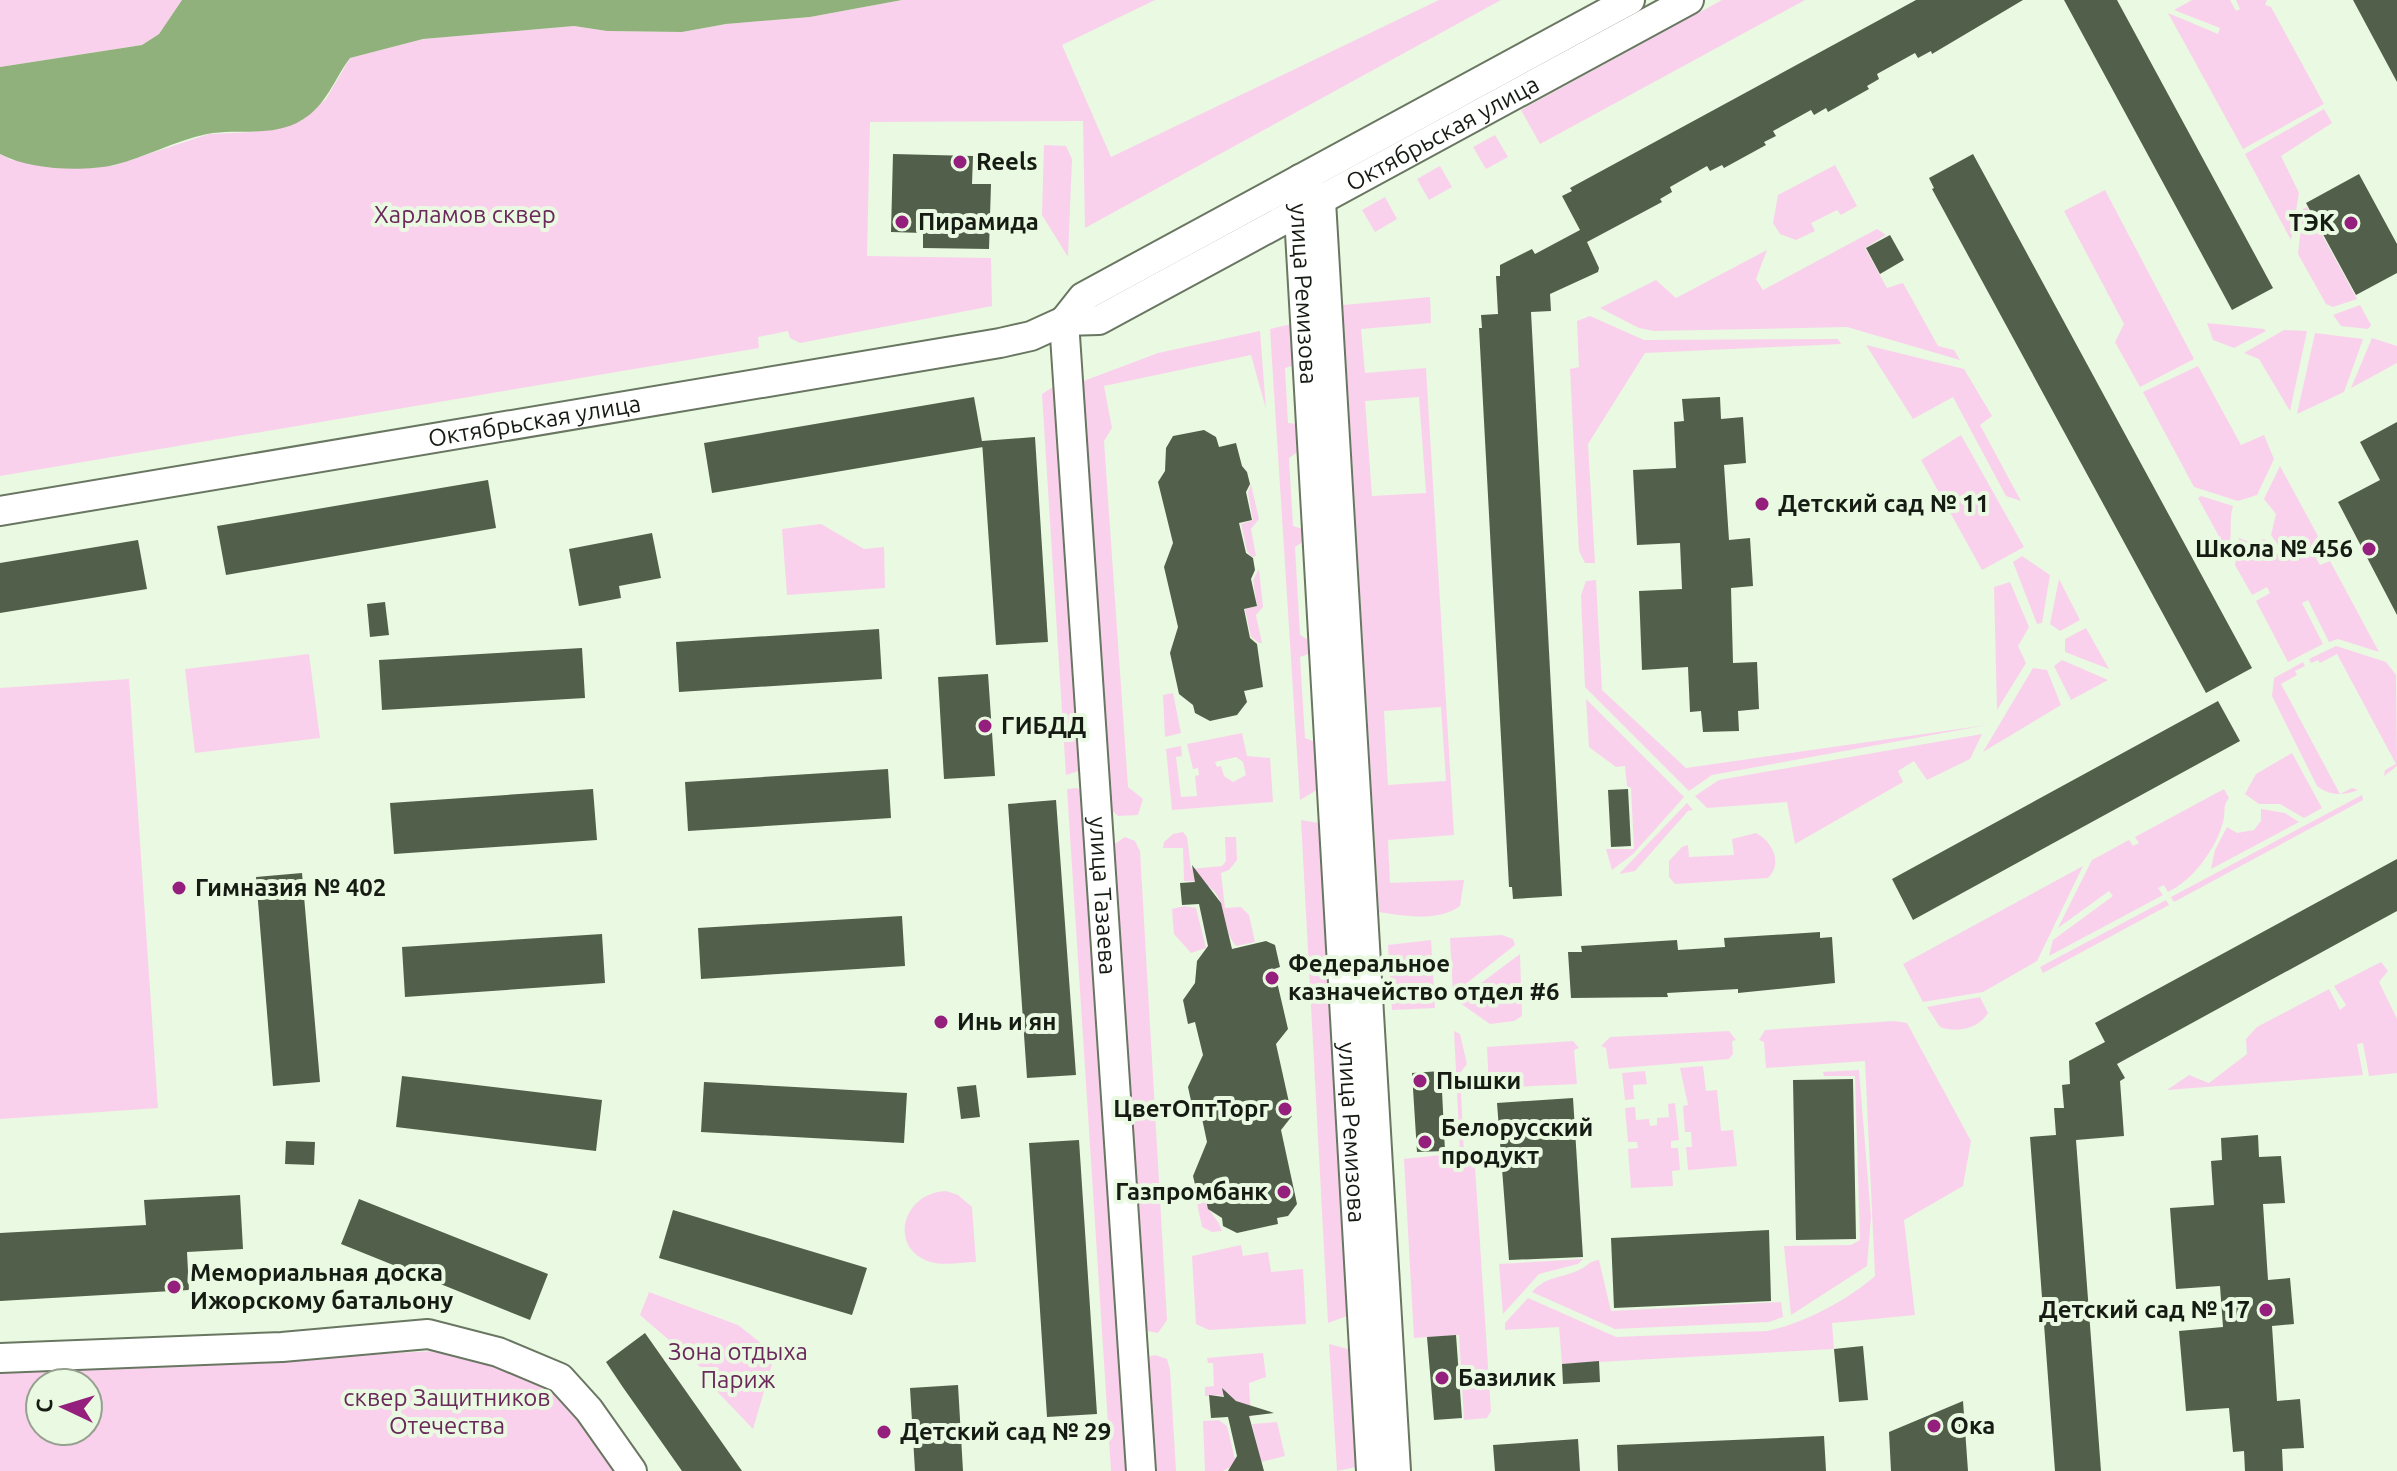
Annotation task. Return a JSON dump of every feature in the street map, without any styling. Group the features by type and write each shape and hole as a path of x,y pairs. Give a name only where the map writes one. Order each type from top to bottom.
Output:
{"street":[{"name":"Октябрьская улица","path":"1064,321 1083,297 1630,0"},
{"name":"Октябрьская улица","path":"0,511 1000,343 1031,336 1064,321 1099,320 1689,0"},
{"name":"улица Ремизова","path":"1300,179 1309,207 1396,1471"},
{"name":"улица Ремизова","path":"1309,207 1371,1471"},
{"name":"улица Тазаева","path":"1064,321 1141,1471"},
{"path":"0,1358 282,1347 428,1334 498,1352 560,1378 589,1410 632,1471"}],"green space":[{"path":"0,0 182,0 159,34 142,45 0,67"},
{"name":"Харламов сквер","path":"902,0 1155,0 1062,45 1111,157 1439,0 1501,0 1085,228 1083,121 870,122 867,256 991,258 992,306 800,343 790,338 788,331 758,337 759,348 0,476 0,154 11,160 81,167 112,166 209,134 253,132 301,121 326,99 350,58 423,39 574,26 607,31 682,32 726,24 810,17"},
{"path":"1722,0 1805,0 1540,144 1521,110"},
{"path":"2192,0 2230,0 2236,11 2240,9 2236,0 2267,0 2265,5 2271,7 2324,104 2243,149 2168,13 2218,34 2220,28 2174,10"},
{"path":"2324,109 2332,123 2281,156 2299,193 2291,240 2245,154"},
{"path":"1495,135 1508,157 1486,169 1473,147"},
{"path":"1044,145 1066,146 1072,159 1068,257 1042,215"},
{"path":"1835,165 1857,206 1841,215 1837,210 1811,223 1815,231 1796,240 1780,234 1773,223 1778,195"},
{"path":"1440,166 1452,187 1429,200 1417,179"},
{"path":"2105,190 2194,359 2140,387 2115,342 2124,324 2064,211"},
{"path":"1385,197 1397,219 1375,232 1362,210"},
{"path":"2307,207 2357,299 2333,307 2326,304 2298,254 2303,209"},
{"path":"1877,229 1886,235 1865,248 1887,288 1903,283 1938,346 1954,350 1960,360 1847,327 1654,331 1639,328 1600,308 1656,280 1676,298 1767,250 1756,279 1763,290"},
{"path":"1430,297 1431,323 1361,329 1365,373 1426,368 1454,835 1388,840 1390,883 1464,880 1460,906 1431,916 1379,912 1343,305","holes":["1419,397 1426,493 1372,496 1365,401","1441,707 1446,781 1388,785 1384,711"]},
{"path":"2360,305 2371,325 2368,329 2341,326 2333,315"},
{"path":"1590,316 1644,340 1838,339 1841,344 1645,353 1588,444 1595,563 1585,563 1579,551 1570,369 1579,367 1577,321"},
{"path":"2207,323 2266,331 2234,348 2213,340"},
{"path":"1292,324 1295,365 1285,368 1288,423 1298,424 1299,451 1289,458 1293,526 1303,529 1304,541 1295,547 1300,635 1310,641 1311,653 1300,657 1305,738 1315,742 1317,790 1300,800 1270,329"},
{"path":"2284,330 2307,331 2290,411 2259,359 2244,353"},
{"path":"1260,331 1266,409 1251,355 1104,386 1112,428 1104,441 1128,787 1143,799 1138,815 1118,816 1110,809 1081,382 1158,353"},
{"path":"2315,333 2363,339 2344,392 2297,414"},
{"path":"2372,338 2397,346 2397,363 2351,388"},
{"path":"1866,345 1964,369 1992,416 1980,425 2021,501 2006,496 1953,397 1913,419"},
{"path":"2198,366 2241,445 2264,435 2274,459 2257,495 2238,501 2194,487 2143,392"},
{"path":"1056,385 1082,770 1066,775 1042,394"},
{"path":"1961,435 2024,547 1982,570 1921,460"},
{"path":"2280,466 2326,551 2316,558 2320,565 2330,561 2379,652 2338,639 2329,642 2308,600 2302,603 2323,644 2288,662 2256,601 2270,593 2267,587 2252,595 2235,565 2239,538 2249,542 2265,539 2277,554 2283,552 2271,535 2276,514 2264,499"},
{"path":"1251,484 1259,519 1251,529 1256,556 1252,557 1247,551 1241,524 1253,520 1248,493"},
{"path":"2201,496 2233,506 2227,551 2198,498"},
{"path":"821,524 864,549 884,547 885,588 787,595 782,529"},
{"path":"2022,556 2050,575 2042,623 2037,624 2013,562"},
{"path":"1259,569 1263,607 1256,615 1262,643 1251,637 1245,609 1257,606 1253,580"},
{"path":"2059,579 2080,620 2060,631 2050,624"},
{"path":"1596,580 1602,690 1686,768 1987,725 1712,775 1689,791 1585,687 1581,595 1586,581"},
{"path":"2010,582 2029,627 2018,646 2026,663 1997,710 1994,587"},
{"path":"2086,628 2109,669 2065,652 2065,639"},
{"path":"2336,646 2386,662 2396,675 2397,766 2384,776 2385,770 2396,764 2337,654 2320,663 2318,660 2311,663 2309,659"},
{"path":"309,654 320,738 195,753 185,669"},
{"path":"2062,660 2108,680 2071,700 2054,666"},
{"path":"2303,662 2305,666 2295,671 2297,675 2281,684 2340,794 2317,786 2272,696 2274,678"},
{"path":"2033,668 2047,670 2061,705 1983,752"},
{"path":"129,679 158,1108 0,1119 0,688"},
{"path":"1173,693 1181,733 1165,737 1163,695"},
{"path":"1586,699 1684,797 1633,854 1612,870 1606,849 1634,849 1631,788 1627,786 1625,766 1616,767 1589,747"},
{"path":"1242,733 1247,756 1270,758 1273,802 1172,810 1166,749 1181,746 1182,756 1176,757 1181,797 1197,796 1195,776 1199,775 1198,768 1193,769 1187,744","holes":["1236,757 1243,762 1246,775 1233,782 1224,776 1221,766 1217,767 1215,762"]},
{"path":"1982,734 1970,759 1927,780 1914,761 1898,771 1903,782 1795,844 1787,802 1707,808 1695,796 1719,780"},
{"path":"2292,753 2322,808 2304,818 2280,804 2259,804 2245,794 2256,774"},
{"path":"1077,788 1083,792 1127,1471 1111,1471 1067,789"},
{"path":"2224,789 2229,798 2220,832 2202,863 2186,880 2168,892 2164,885 2158,888 2163,895 2049,956 2053,940 2113,896 2109,891 2058,928 2092,860 2129,840 2133,846 2139,843 2135,837"},
{"path":"2362,795 2363,800 2174,902 2171,897"},
{"path":"1687,803 1693,810 1688,811 1635,871 1619,874"},
{"path":"2261,809 2285,813 2299,822 2211,869 2215,850 2227,827 2237,833 2254,830 2261,821"},
{"path":"1301,820 1319,823 1347,1316 1328,1323"},
{"path":"1183,832 1187,837 1191,869 1222,866 1226,861 1225,837 1236,837 1237,860 1229,870 1221,873 1225,908 1241,907 1249,915 1255,942 1236,946 1230,937 1217,895 1200,883 1184,881 1183,848 1163,848 1164,842 1173,834"},
{"path":"1756,833 1774,853 1775,866 1768,878 1675,884 1669,877 1669,861 1682,847 1688,845 1689,857 1734,855 1732,839"},
{"path":"1125,837 1135,841 1140,851 1167,1320 1158,1333 1142,1330 1113,845"},
{"path":"2083,866 2037,961 1983,992 1923,1002 1903,964"},
{"path":"2166,900 2169,905 2043,973 2040,967"},
{"path":"1184,906 1196,908 1206,948 1191,953 1174,934 1172,909"},
{"path":"1502,935 1513,939 1515,945 1453,994 1450,938"},
{"path":"1431,940 1435,1008 1392,1010 1388,945"},
{"path":"1520,954 1522,1016 1514,1021 1490,1024 1457,1001"},
{"path":"2381,962 2388,971 2379,982 2397,1019 2397,1073 2369,1076 2363,1043 2357,1044 2363,1075 2167,1090 2189,1075 2209,1083 2247,1054 2246,1039 2257,1027 2329,989 2340,1010 2346,1005 2334,986"},
{"path":"1980,997 1988,1013 1979,1023 1967,1028 1953,1030 1940,1027 1927,1007"},
{"path":"1894,1021 1907,1023 1971,1141 1963,1186 1904,1220 1915,1315 1832,1323 1834,1349 1562,1364 1559,1327 1505,1330 1505,1323 1528,1298 1616,1337 1767,1331 1810,1317 1864,1285 1875,1276 1865,1061 1766,1068 1764,1042 1759,1040 1765,1030"},
{"path":"1454,1031 1460,1034 1467,1064 1460,1073 1464,1154 1474,1152 1491,1411 1487,1418 1464,1420 1459,1335 1414,1338 1404,1159 1460,1153"},
{"path":"1729,1031 1736,1040 1732,1041 1733,1054 1729,1059 1609,1069 1606,1048 1601,1046 1610,1037"},
{"path":"1573,1041 1579,1048 1574,1050 1577,1084 1489,1088 1487,1047"},
{"path":"1703,1066 1706,1091 1717,1090 1721,1131 1733,1130 1737,1166 1688,1170 1686,1147 1692,1147 1691,1132 1685,1132 1683,1106 1688,1105 1680,1068"},
{"path":"1859,1070 1871,1217 1867,1266 1791,1315 1784,1246 1851,1245 1860,1240 1855,1076 1824,1076 1823,1072"},
{"path":"1645,1071 1647,1084 1633,1085 1634,1099 1625,1100 1622,1073"},
{"path":"1675,1103 1679,1140 1671,1141 1671,1148 1678,1148 1680,1170 1672,1171 1673,1186 1631,1188 1628,1149 1638,1148 1637,1142 1628,1142 1625,1108 1635,1107 1636,1120 1649,1119 1650,1126 1657,1125 1657,1118 1669,1117 1668,1104"},
{"path":"946,1191 958,1195 972,1207 976,1262 931,1262 917,1256 909,1246 905,1235 910,1211 931,1194"},
{"path":"1205,1201 1222,1231 1212,1232 1202,1227 1197,1203"},
{"path":"1241,1245 1243,1256 1268,1252 1271,1272 1303,1269 1306,1324 1209,1330 1196,1324 1192,1256"},
{"path":"1583,1259 1578,1264 1539,1274 1503,1314 1499,1264"},
{"path":"1599,1260 1611,1311 1781,1302 1783,1317 1769,1322 1615,1329 1532,1292 1549,1280"},
{"name":"Зона отдыха Париж","path":"649,1292 738,1325 775,1354 753,1429 710,1384 705,1371 640,1315"},
{"path":"1329,1344 1348,1349 1356,1467 1337,1471"},
{"name":"сквер Защитников Отечества","path":"435,1351 468,1356 507,1368 560,1395 579,1412 621,1471 0,1471 0,1373 24,1372 24,1447 104,1447 104,1368"},
{"path":"1263,1353 1266,1377 1249,1383 1251,1418 1232,1399 1205,1396 1205,1387 1214,1386 1213,1363 1208,1363 1207,1358"},
{"path":"1155,1355 1167,1359 1170,1370 1176,1471 1151,1471 1144,1358"},
{"path":"1219,1420 1227,1426 1236,1464 1223,1471 1205,1471 1203,1421"},
{"path":"1277,1422 1285,1456 1261,1462 1252,1424"}],"shaded area":[{"path":"182,0 902,0 810,17 726,24 682,32 607,31 574,26 423,39 350,58 318,107 291,126 267,131 207,134 126,162 87,168 41,166 0,154 0,67 142,45 159,34"}],"building":[{"path":"1916,0 2023,0 1932,54 1931,51 1918,58 1915,53 1877,74 1879,79 1867,86 1869,89 1828,112 1826,108 1814,115 1811,110 1773,131 1776,136 1764,142 1766,145 1724,168 1722,165 1710,171 1707,166 1670,187 1672,192 1660,199 1662,202 1587,242 1598,272 1550,294 1551,311 1531,312 1562,896 1513,899 1512,887 1509,887 1479,328 1482,328 1481,315 1498,314 1496,276 1500,276 1500,265 1532,249 1535,254 1580,230 1562,196 1572,191 1570,188"},
{"path":"2064,0 2117,0 2273,288 2232,310"},
{"path":"2353,0 2397,0 2397,82"},
{"path":"893,154 973,156 972,184 991,184 989,249 923,248 923,233 891,232"},
{"path":"1973,154 2252,668 2206,693 1932,189 1929,178"},
{"name":"ТЭК","path":"2359,174 2397,244 2397,273 2356,295 2306,203"},
{"path":"1890,235 1904,260 1880,274 1866,248"},
{"path":"974,397 983,447 712,493 704,443"},
{"path":"1720,397 1721,419 1743,417 1746,463 1724,465 1729,540 1750,538 1753,586 1731,588 1733,663 1757,662 1759,709 1738,711 1739,731 1703,732 1701,711 1690,712 1688,667 1642,670 1639,591 1682,589 1680,543 1637,545 1633,470 1676,468 1674,422 1684,421 1682,399"},
{"path":"2397,422 2397,615 2338,502 2380,480 2360,442"},
{"path":"1204,430 1216,437 1219,447 1236,443 1250,484 1246,492 1252,520 1239,523 1246,553 1253,558 1255,570 1251,579 1257,606 1244,609 1250,638 1257,644 1263,687 1244,691 1247,702 1237,715 1210,721 1195,713 1193,705 1179,694 1170,653 1178,627 1164,567 1173,543 1158,482 1165,471 1166,448 1173,436"},
{"path":"1035,437 1048,642 996,645 982,441"},
{"path":"488,480 496,528 226,575 217,526"},
{"path":"652,533 661,578 619,586 621,598 579,606 569,549"},
{"path":"138,540 147,589 0,613 0,563"},
{"path":"385,602 389,635 370,637 367,604"},
{"path":"879,629 882,679 679,692 676,642"},
{"path":"582,648 585,698 382,710 379,660"},
{"path":"988,674 995,776 944,779 938,677"},
{"path":"2218,701 2240,741 1913,920 1892,879"},
{"path":"888,769 891,818 688,831 685,782"},
{"path":"593,789 597,840 394,854 390,803"},
{"path":"1628,789 1631,846 1611,847 1608,790"},
{"path":"1056,800 1076,1075 1027,1078 1008,804"},
{"path":"2397,859 2397,911 2117,1064 2125,1078 2120,1081 2124,1136 2076,1140 2101,1471 2055,1471 2030,1137 2056,1135 2054,1108 2064,1108 2062,1085 2070,1084 2069,1061 2105,1042 2095,1023"},
{"path":"1192,865 1221,903 1232,949 1266,941 1275,945 1280,967 1274,969 1288,1029 1276,1044 1292,1116 1281,1130 1297,1204 1288,1216 1277,1218 1278,1224 1237,1233 1223,1226 1222,1218 1208,1209 1205,1196 1198,1197 1193,1176 1207,1142 1200,1109 1193,1110 1188,1087 1203,1055 1195,1022 1188,1024 1183,1000 1195,983 1197,961 1208,946 1199,904 1182,905 1180,883 1195,882"},
{"path":"302,873 320,1082 273,1086 256,877"},
{"path":"902,916 905,966 701,979 698,928"},
{"path":"1820,932 1820,938 1832,937 1835,983 1738,993 1738,989 1667,993 1668,997 1571,998 1568,952 1582,952 1581,946 1677,940 1678,950 1725,947 1724,938"},
{"path":"602,934 605,983 405,997 402,947"},
{"path":"1441,1071 1445,1151 1417,1152 1412,1073"},
{"path":"402,1076 602,1100 596,1151 396,1127"},
{"path":"1853,1079 1856,1239 1796,1240 1793,1080"},
{"path":"704,1082 907,1093 904,1143 701,1132"},
{"path":"976,1085 980,1117 961,1119 957,1087"},
{"path":"1573,1098 1583,1257 1509,1260 1497,1103"},
{"path":"2258,1135 2259,1157 2281,1156 2285,1203 2263,1204 2268,1280 2290,1278 2294,1324 2272,1326 2277,1401 2300,1399 2304,1448 2282,1449 2283,1471 2245,1471 2244,1451 2233,1452 2229,1408 2186,1411 2179,1331 2223,1327 2220,1286 2176,1289 2170,1208 2214,1205 2211,1161 2222,1160 2221,1138"},
{"path":"1079,1140 1097,1414 1047,1417 1029,1143"},
{"path":"286,1141 315,1142 314,1165 285,1164"},
{"path":"240,1195 243,1249 187,1252 189,1290 0,1301 0,1233 146,1225 144,1200"},
{"path":"359,1199 548,1274 530,1320 341,1244"},
{"path":"673,1210 867,1268 852,1315 659,1258"},
{"path":"1769,1230 1771,1301 1614,1308 1611,1238"},
{"path":"645,1333 742,1471 682,1471 622,1386 606,1362"},
{"path":"1456,1335 1462,1418 1434,1420 1427,1337"},
{"path":"1863,1346 1868,1400 1839,1402 1834,1349"},
{"path":"1599,1361 1600,1382 1563,1384 1562,1364"},
{"path":"958,1385 963,1471 915,1471 910,1388"},
{"path":"1222,1388 1236,1401 1274,1413 1249,1416 1264,1471 1228,1471 1237,1456 1228,1417 1211,1418 1209,1395 1224,1397"},
{"name":"Ока","path":"1963,1401 1968,1471 1891,1471 1889,1432"},
{"path":"1824,1436 1826,1471 1618,1471 1617,1445"},
{"path":"1578,1439 1580,1471 1495,1471 1493,1445"}],"place":[{"name":"Reels","path":"960,162"},
{"name":"Пирамида","path":"902,222"},
{"name":"ТЭК","path":"2351,223"},
{"name":"Детский сад № 11","path":"1762,504"},
{"name":"Школа № 456","path":"2369,549"},
{"name":"ГИБДД","path":"985,726"},
{"name":"Гимназия № 402","path":"179,888"},
{"name":"Федеральное казначейство отдел #6","path":"1272,978"},
{"name":"Инь и ян","path":"941,1022"},
{"name":"Пышки","path":"1420,1081"},
{"name":"ЦветОптТорг","path":"1285,1109"},
{"name":"Белорусский продукт","path":"1425,1142"},
{"name":"Газпромбанк","path":"1284,1192"},
{"name":"Мемориальная доска Ижорскому батальону","path":"174,1287"},
{"name":"Детский сад № 17","path":"2266,1310"},
{"name":"Базилик","path":"1442,1378"},
{"name":"Ока","path":"1934,1426"},
{"name":"Детский сад № 29","path":"884,1432"}]}
